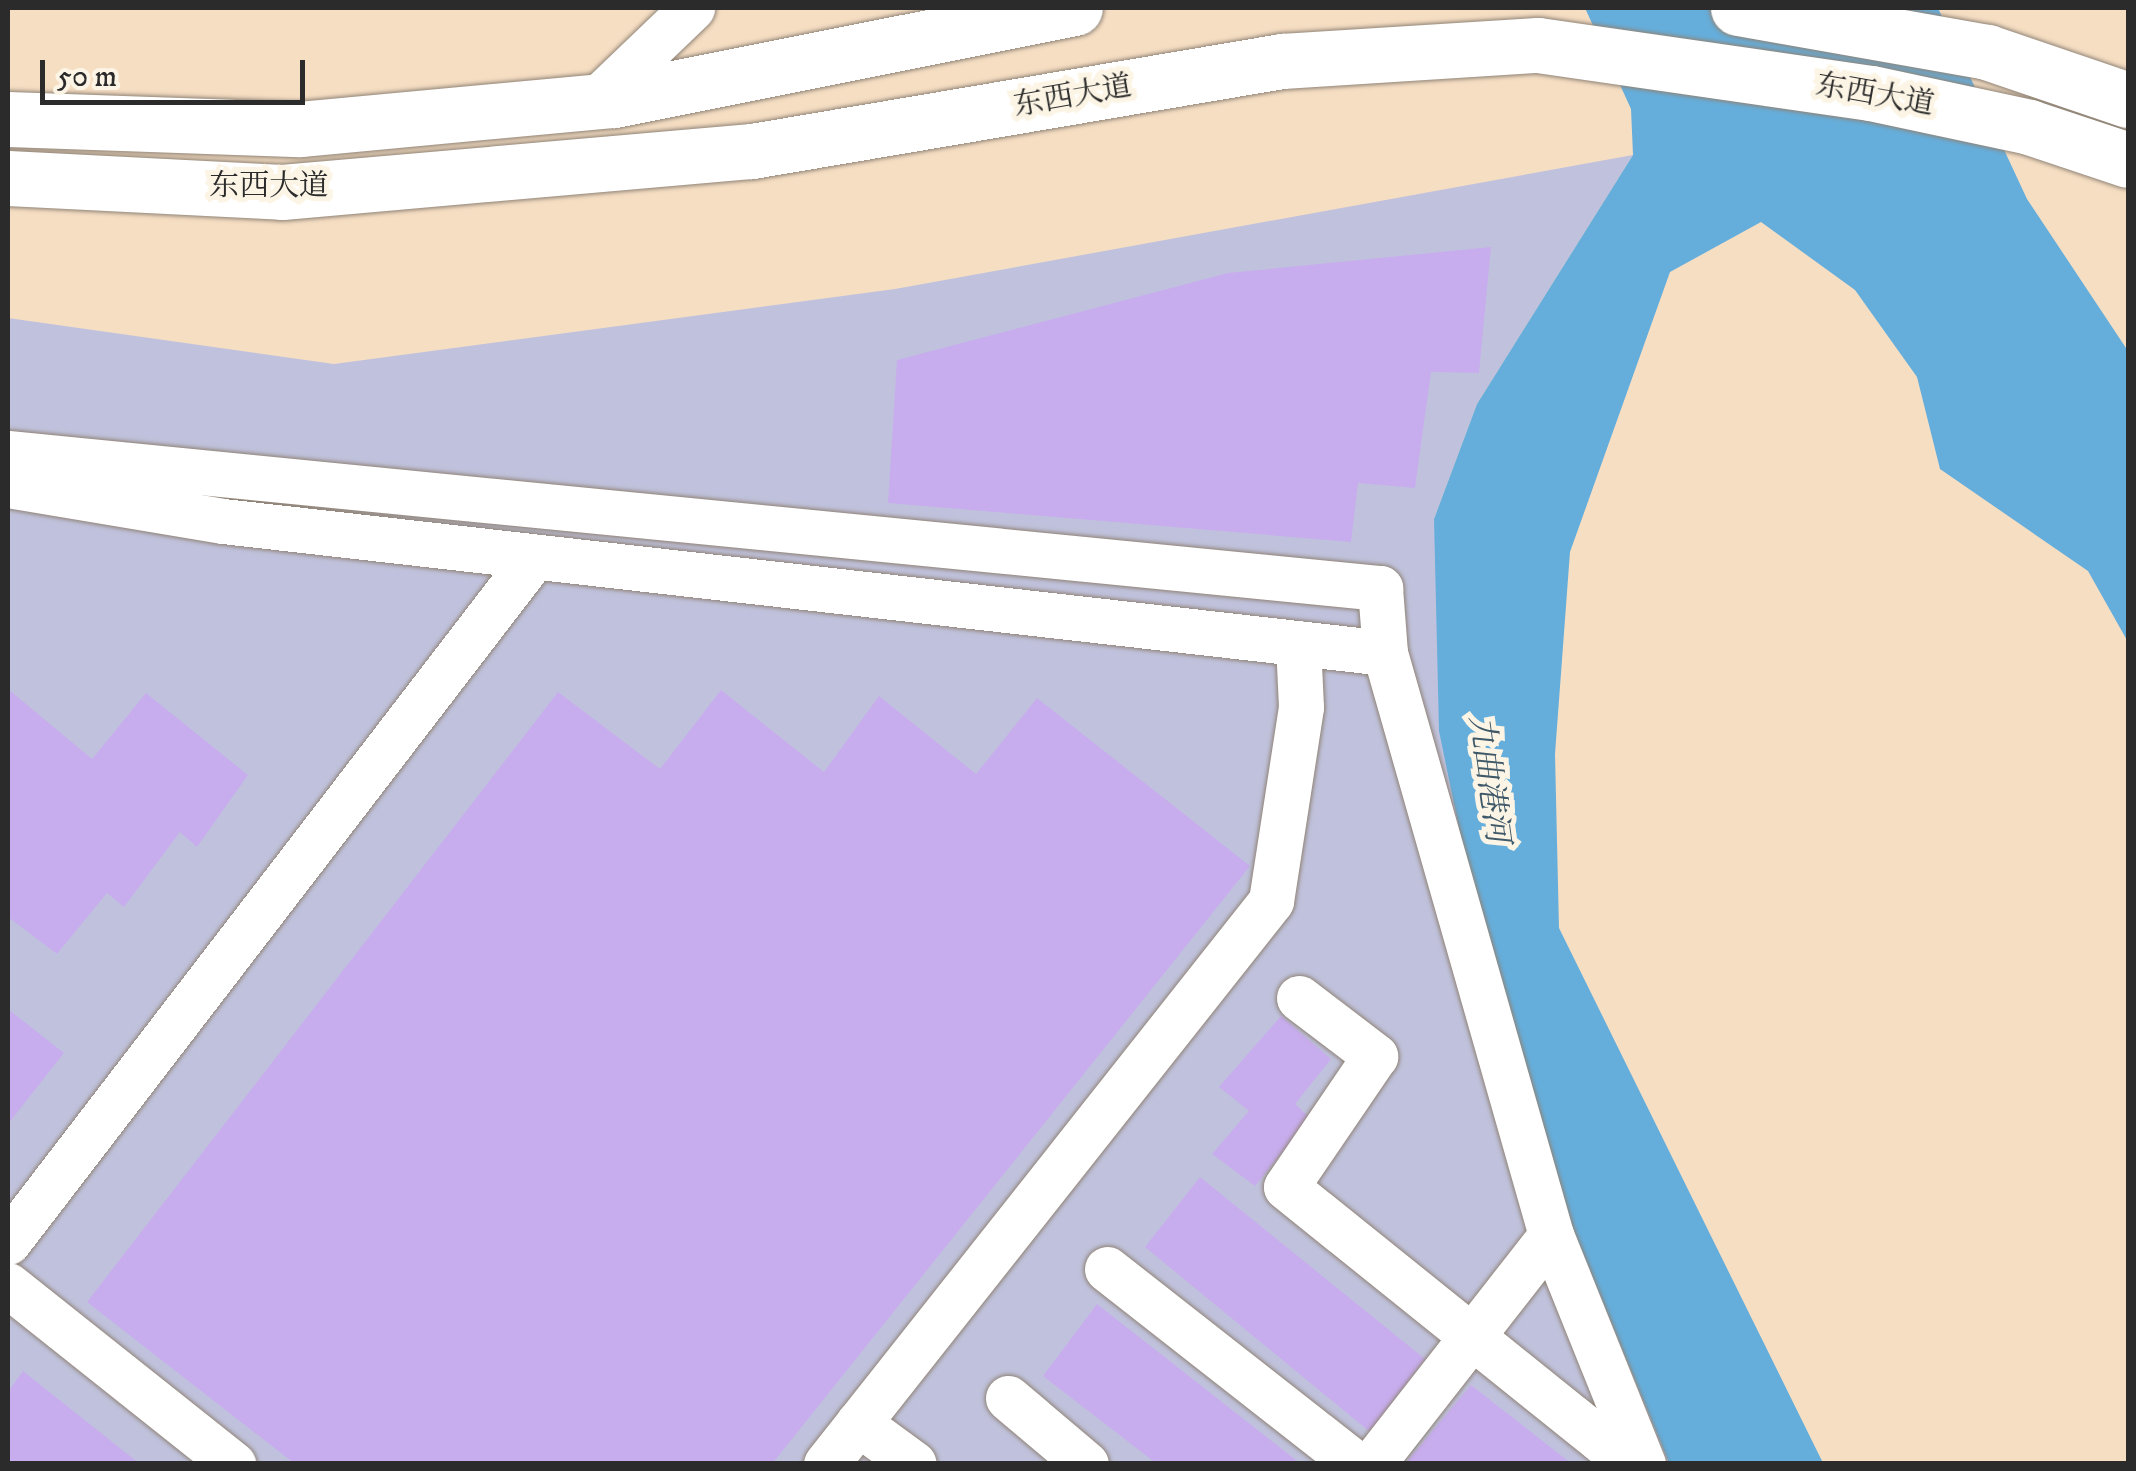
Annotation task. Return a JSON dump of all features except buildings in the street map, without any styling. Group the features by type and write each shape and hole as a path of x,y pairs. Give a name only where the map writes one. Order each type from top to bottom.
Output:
{"highway":[{"name":"东西大道","path":"8,119 300,129 594,102 1075,8"},
{"name":"东西大道","path":"1738,8 1987,52 2128,100"},
{"name":"东西大道","path":"8,178 282,192 752,152 1282,61 1538,45 1871,93 2029,127 2128,160"}],"street":[{"path":"594,102 692,8"},
{"path":"8,453 1380,588 1386,653 1551,1234 1643,1464"},
{"path":"8,484 223,521 1386,653"},
{"path":"8,1242 534,556"},
{"path":"826,1464 1271,901 1301,707 1298,643"},
{"path":"1299,998 1374,1056 1286,1187 1630,1464"},
{"path":"1372,1464 1551,1234"},
{"path":"1107,1268 1356,1464"},
{"path":"8,1284 233,1464"},
{"path":"1008,1398 1086,1464"},
{"path":"858,1423 914,1464"}],"shaded area":[{"path":"1633,155 1477,404 1434,519 1638,1380 1669,1463 8,1464 8,318 334,364 895,289"}],"water":[{"name":"九曲港河","path":"1585,8 1938,8 2027,199 2128,351 2128,642 2088,571 1940,469 1917,377 1855,290 1761,222 1670,272 1570,552 1555,754 1559,928 1823,1463 1669,1463 1511,1079 1439,731 1434,519 1477,404 1633,155 1631,109"}]}
